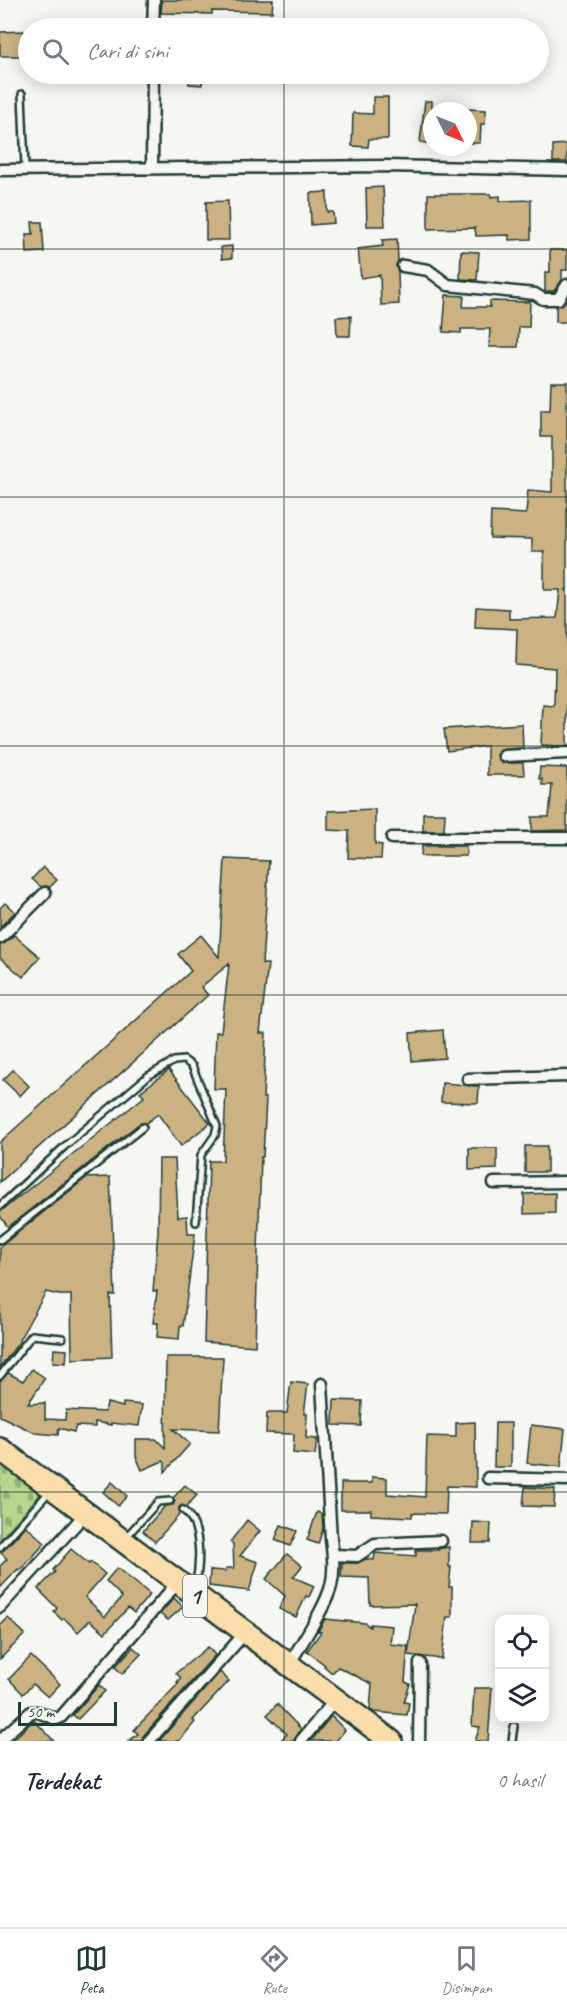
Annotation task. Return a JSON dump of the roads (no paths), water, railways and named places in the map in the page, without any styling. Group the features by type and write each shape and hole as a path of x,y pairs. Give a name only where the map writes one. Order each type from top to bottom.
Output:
{"highway":[{"name":"1","path":"0,1449 391,1741"}],"street":[{"path":"153,18 154,0"},
{"path":"152,167 153,84"},
{"path":"0,170 387,166 567,170"},
{"path":"403,266 428,270 448,285 535,294 543,299 558,299 567,285"},
{"path":"504,756 567,753"},
{"path":"392,838 567,838"},
{"path":"0,938 45,893"},
{"path":"468,1079 567,1076"},
{"path":"494,1183 567,1182"},
{"path":"289,1665 330,1590 334,1555 321,1384"},
{"path":"488,1478 567,1480"},
{"path":"0,1607 87,1512"},
{"path":"334,1555 357,1556 375,1544 441,1541"},
{"path":"0,1740 31,1712 38,1712 56,1719 61,1717 186,1588"},
{"path":"149,1741 245,1633"},
{"path":"419,1741 420,1663"},
{"path":"301,1741 335,1700"}],"lane":[{"path":"22,94 25,168"},
{"path":"0,1206 65,1146 148,1076 174,1061 184,1060 192,1066 218,1126 201,1155 196,1222"},
{"path":"0,1240 143,1127"},
{"path":"0,1376 32,1335 62,1338"},
{"path":"0,1547 53,1488"},
{"path":"123,1540 158,1502 170,1502"},
{"path":"183,1510 190,1515 198,1540 200,1556 199,1571 186,1588"},
{"path":"512,1741 514,1726"}]}
